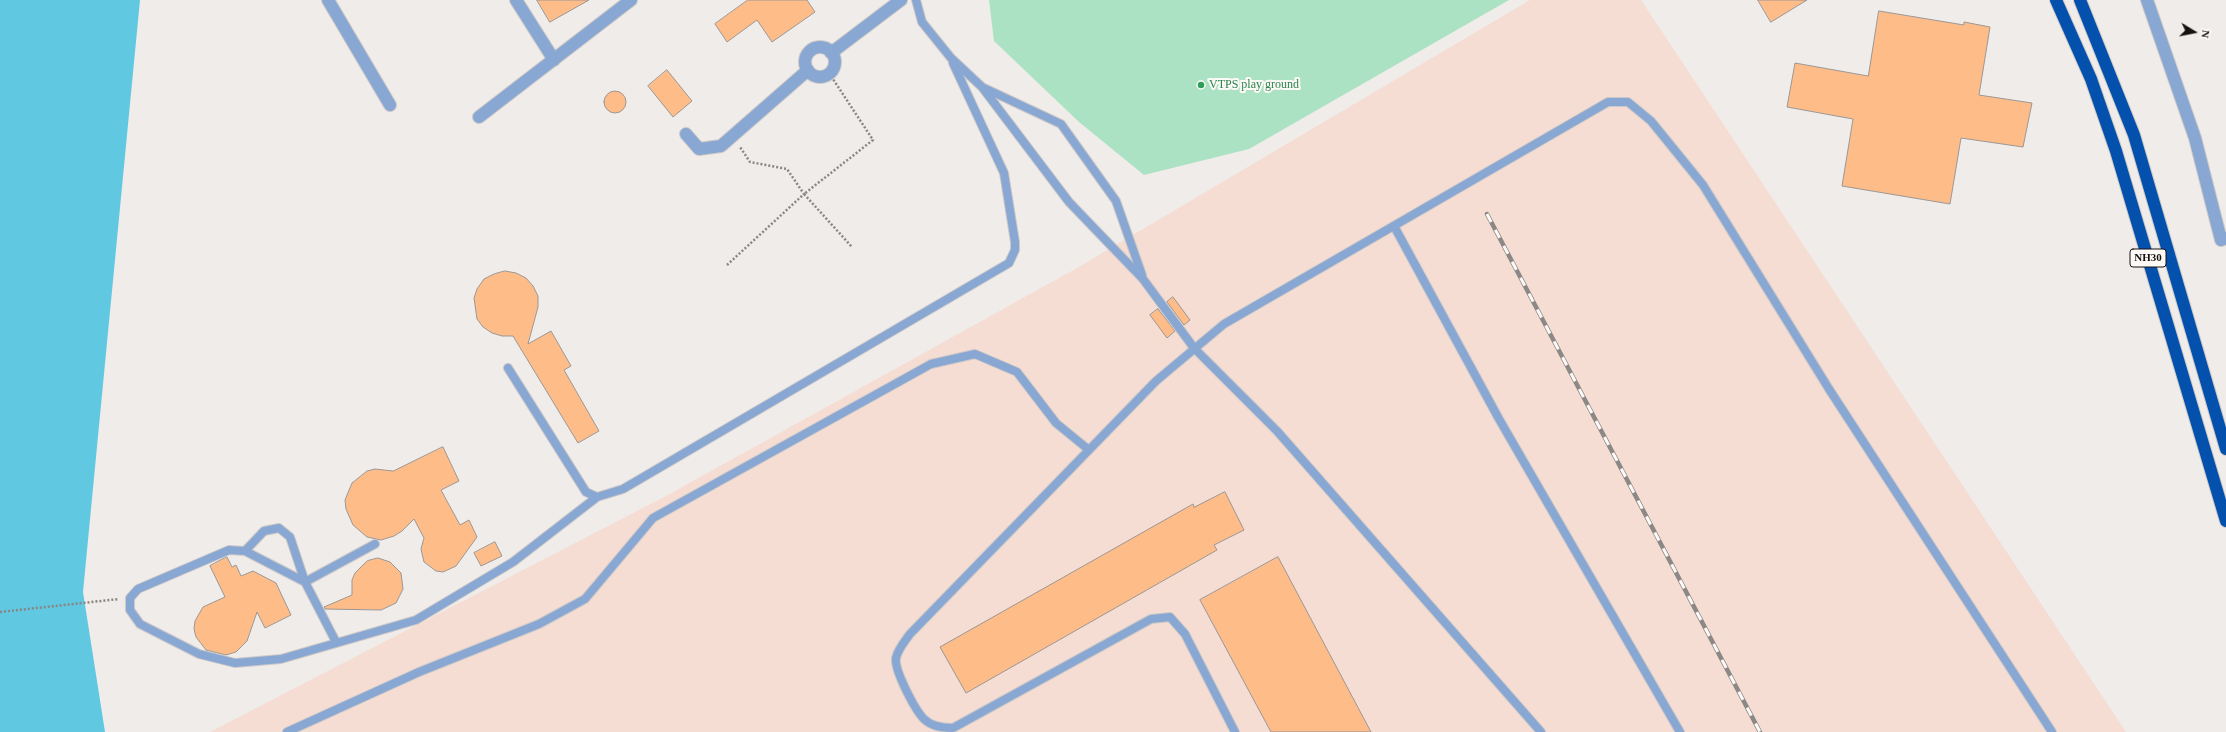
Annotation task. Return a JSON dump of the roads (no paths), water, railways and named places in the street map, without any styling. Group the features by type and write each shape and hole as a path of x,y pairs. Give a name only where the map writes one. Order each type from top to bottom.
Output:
{"highway":[{"name":"NH30","path":"2056,0 2091,79 2116,151 2226,522"},
{"name":"NH30","path":"2080,0 2134,135 2226,449"}],"street":[{"path":"328,0 390,105"},
{"path":"516,0 554,60"},
{"path":"479,117 631,0"},
{"path":"831,53 901,0"},
{"path":"2147,0 2195,138 2221,240 2226,238"},
{"path":"823,48 831,53 835,61 829,73 825,76 815,76 808,70 806,66 807,56 813,49 823,48"},
{"path":"686,134 699,149 721,146 732,138 808,70"}],"lane":[{"path":"916,0 922,22 951,58 982,87 1069,202 1143,279 1194,348 1277,431 1541,732"},
{"path":"305,582 245,551 229,550 138,589 130,598 130,610 140,624 199,654 235,663 281,659 416,620 513,562 597,496 623,489 1010,263 1015,250 1015,242 1004,173 951,58"},
{"path":"982,87 1061,124 1116,201 1143,279"},
{"path":"1235,732 1185,634 1170,617 1151,618 953,728 936,726 924,719 899,676 896,667 898,650 910,634 1156,381 1224,324 1608,102 1628,102 1651,121 1702,185 1829,389 2052,732"},
{"path":"1394,226 1499,419 1680,732"},
{"path":"287,732 419,672 539,624 585,599 653,518 931,364 975,354 1017,372 1056,424 1089,450"},
{"path":"508,368 586,492 597,496"},
{"path":"245,551 264,531 279,528 290,537 305,582 336,642"},
{"path":"305,582 375,544"}],"water":[{"path":"0,0 140,0 83,592 105,732 0,732"}],"railway":[{"path":"1487,214 1760,732"}],"place":[{"name":"VTPS play ground","path":"1201,85"}]}
